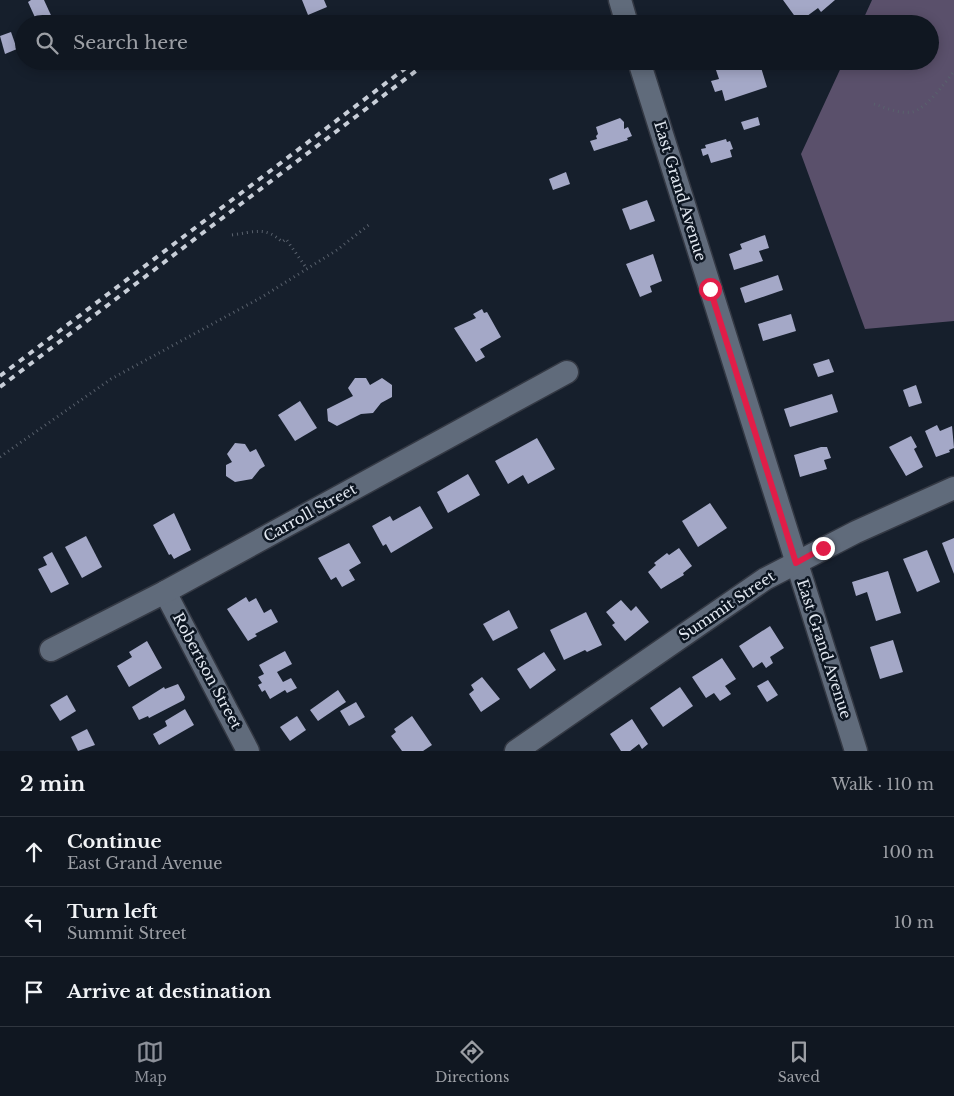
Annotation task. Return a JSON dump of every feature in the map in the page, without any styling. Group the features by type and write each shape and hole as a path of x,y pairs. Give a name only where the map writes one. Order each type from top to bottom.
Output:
{"street":[{"path":"620,0 624,15"},
{"name":"East Grand Avenue","path":"642,70 856,751"},
{"name":"Carroll Street","path":"51,650 165,592 567,372"},
{"name":"Summit Street","path":"516,751 753,587 856,532 954,488"},
{"name":"Robertson Street","path":"165,592 248,751"}],"path":[{"path":"874,104 899,112 914,112 926,103 954,71"},
{"path":"0,457 111,379 262,297 336,250 370,224"},
{"path":"232,235 262,231 273,233 282,242 286,239 307,269"}],"shaded area":[{"path":"872,0 954,0 954,321 865,329 801,154 840,70 939,70 939,15 865,15"}],"building":[{"path":"31,0 44,0 51,15 34,15 28,2"},
{"path":"302,0 324,0 327,7 308,15"},
{"path":"783,0 835,0 821,12 818,8 808,15 794,15"},
{"path":"11,32 15,50 5,54 0,36"},
{"path":"716,70 762,70 767,87 725,101 722,90 715,92 711,81 719,79"},
{"path":"758,117 760,125 744,130 741,122"},
{"path":"620,118 624,122 624,129 628,127 632,136 627,138 628,140 594,151 590,141 597,139 596,127"},
{"path":"726,139 727,142 730,141 733,149 730,150 732,157 711,163 708,154 703,156 701,149 706,148 705,145"},
{"path":"566,172 570,184 553,190 549,179"},
{"path":"647,200 655,221 630,230 622,209"},
{"path":"765,235 769,248 759,251 763,261 734,270 729,254 742,249 740,244"},
{"path":"653,254 662,281 650,286 652,292 640,297 626,264"},
{"path":"778,275 783,290 745,303 740,288"},
{"path":"482,309 484,313 487,312 501,337 480,349 485,357 476,362 454,328 476,318 473,314"},
{"path":"791,314 796,331 763,341 758,324"},
{"path":"829,359 834,372 818,377 813,364"},
{"path":"355,378 366,378 370,385 382,378 392,385 392,397 381,403 373,413 361,414 337,426 328,421 327,409 353,396 348,388"},
{"path":"916,385 922,403 909,407 903,390"},
{"path":"832,394 838,412 790,427 784,409"},
{"path":"300,401 317,428 295,441 278,415"},
{"path":"937,425 940,431 952,426 954,448 949,450 950,452 936,457 925,431"},
{"path":"911,436 917,447 914,449 923,467 906,476 889,447"},
{"path":"537,438 555,469 528,484 523,475 508,484 495,461"},
{"path":"235,443 245,444 250,452 256,449 265,466 252,479 235,482 226,476 226,465 232,462 227,454"},
{"path":"827,447 831,458 824,460 827,469 800,477 794,455"},
{"path":"468,474 480,495 448,513 437,492"},
{"path":"710,503 727,528 698,547 682,521"},
{"path":"420,506 433,528 391,553 386,544 383,546 372,526 390,516 393,521"},
{"path":"174,513 191,550 174,559 171,554 169,555 153,525"},
{"path":"86,536 102,567 82,578 65,547"},
{"path":"954,538 954,574 942,543"},
{"path":"349,543 361,563 349,570 355,580 342,587 336,577 331,580 318,558"},
{"path":"679,548 692,566 683,573 684,575 661,589 648,572 656,565 654,563 667,553 669,555"},
{"path":"927,550 940,582 917,592 903,559"},
{"path":"52,552 69,584 51,593 38,569 47,565 43,557"},
{"path":"888,571 901,613 876,621 867,592 856,596 852,582"},
{"path":"246,597 249,602 256,598 264,613 271,609 278,622 255,634 257,636 248,641 227,609"},
{"path":"621,600 631,611 636,606 649,622 625,641 612,625 615,623 606,612"},
{"path":"509,610 518,628 493,641 483,624"},
{"path":"586,612 602,645 587,652 585,650 564,660 550,630"},
{"path":"770,626 784,648 770,657 773,663 766,668 762,662 753,668 739,646"},
{"path":"893,640 903,672 880,679 870,647"},
{"path":"147,641 162,668 129,687 117,666 132,657 129,652"},
{"path":"285,651 292,664 277,672 283,682 291,678 297,688 287,693 285,690 270,699 265,690 262,692 258,685 262,683 258,677 264,674 259,665"},
{"path":"544,652 556,670 530,689 517,669"},
{"path":"722,658 736,679 725,686 731,694 720,701 714,693 706,698 692,677"},
{"path":"482,677 500,699 481,712 469,694 474,690 471,685"},
{"path":"768,680 778,695 767,702 757,686"},
{"path":"178,684 185,697 184,700 149,718 148,716 139,720 132,707 164,687 165,689"},
{"path":"680,687 693,706 663,727 650,708"},
{"path":"338,690 346,702 318,721 310,710"},
{"path":"67,695 76,711 60,721 50,705"},
{"path":"356,702 365,717 349,726 340,711"},
{"path":"185,709 194,725 159,745 153,734 167,726 165,721"},
{"path":"297,716 306,730 290,741 280,727"},
{"path":"412,716 432,745 423,751 402,751 391,736 396,732 394,729"},
{"path":"632,719 648,744 642,749 639,744 630,751 621,751 610,734"},
{"path":"87,729 95,745 78,751 71,737"}],"railway":[{"path":"0,376 403,70"},
{"path":"0,387 417,70"}],"route":[{"path":"710,289 796,563 823,548"}]}
